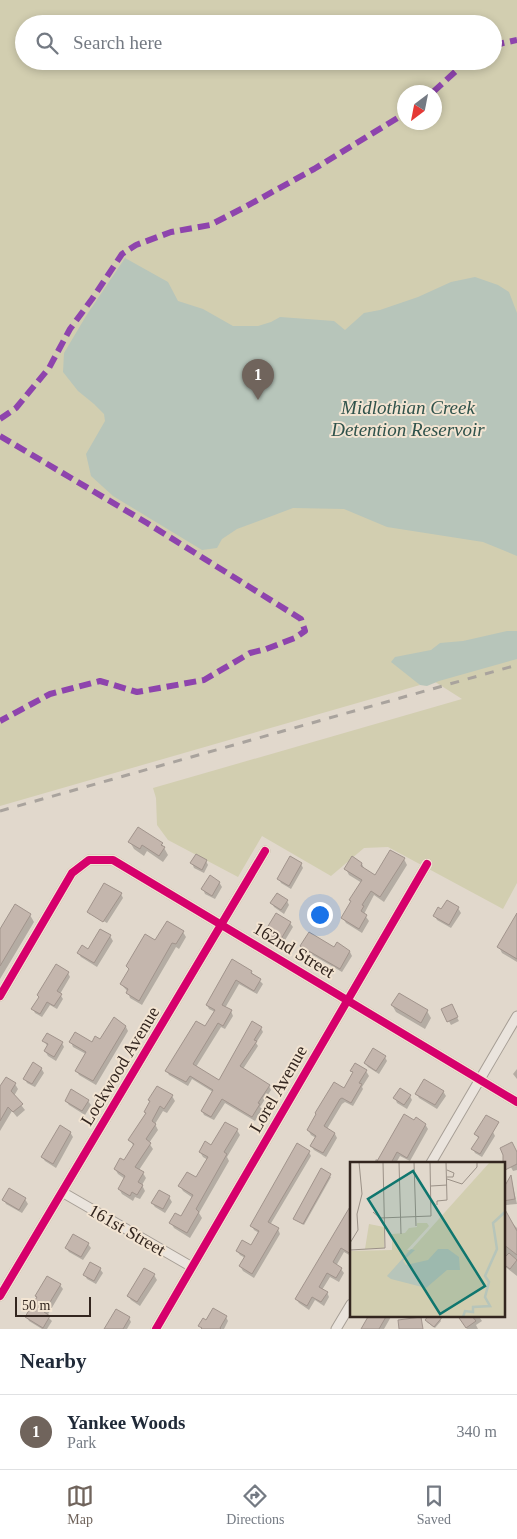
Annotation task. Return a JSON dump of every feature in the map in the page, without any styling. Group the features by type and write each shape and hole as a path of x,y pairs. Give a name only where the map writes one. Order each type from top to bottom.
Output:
{"street":[{"name":"Lockwood Avenue","path":"0,1296 265,851"},
{"name":"162nd Street","path":"0,996 72,873 89,860 113,860 517,1102"},
{"name":"Lorel Avenue","path":"156,1329 427,864"},
{"path":"432,1162 517,1016"},
{"name":"161st Street","path":"62,1192 192,1267"},
{"path":"336,1329 350,1306"}],"shaded area":[{"path":"0,0 517,0 517,883 503,909 388,847 364,848 331,876 262,836 238,877 168,840 157,825 156,798 153,788 462,699 429,678 417,682 420,685 0,806"}],"water":[{"name":"Midlothian Creek Detention Reservoir","path":"125,258 168,282 178,301 203,309 233,326 258,326 280,317 334,321 345,330 364,313 380,310 418,297 451,282 475,277 498,285 509,292 517,313 517,556 483,542 387,527 344,509 293,508 237,529 222,539 217,548 202,550 113,496 91,476 86,454 105,421 104,414 78,391 63,372 64,353"},
{"path":"507,631 517,631 517,659 427,686 420,685 391,662 395,657 431,650 440,643 463,641"}],"building":[{"path":"138,827 163,843 161,845 165,847 159,856 142,845 140,849 128,842"},
{"path":"390,850 405,858 380,897 371,891 362,905 364,906 361,911 367,915 359,929 341,918 351,901 349,900 362,880 344,869 352,856 362,863 361,866 375,875"},
{"path":"196,854 207,860 202,870 190,863"},
{"path":"290,856 302,863 289,886 277,879"},
{"path":"210,875 220,882 212,896 201,889"},
{"path":"104,883 122,893 103,922 87,912"},
{"path":"277,893 288,900 281,910 270,903"},
{"path":"447,900 459,907 449,925 433,916 438,907 441,909"},
{"path":"15,904 31,914 0,966 0,929"},
{"path":"276,913 291,922 281,939 274,935 270,941 262,936"},
{"path":"517,913 517,959 497,947"},
{"path":"167,921 184,931 176,944 172,943 139,1001 126,993 128,989 120,984 129,969 126,966 145,934 155,940"},
{"path":"100,929 111,935 94,963 77,953 82,945 88,949"},
{"path":"309,932 334,947 337,942 350,951 340,969 300,946"},
{"path":"232,959 261,979 254,991 236,980 222,1005 232,1010 223,1026 218,1023 193,1064 219,1080 252,1021 262,1027 254,1040 257,1041 240,1066 270,1085 258,1103 260,1104 252,1117 222,1099 211,1117 201,1111 213,1090 190,1076 186,1082 165,1071 196,1021 205,1026 215,1010 206,1005"},
{"path":"56,964 69,972 57,991 62,994 54,1006 47,1002 40,1014 31,1009 39,997 37,995"},
{"path":"399,993 428,1010 421,1023 391,1005"},
{"path":"452,1004 458,1017 447,1022 441,1009"},
{"path":"114,1017 126,1026 93,1081 75,1071 86,1052 69,1042 75,1032 92,1042 95,1036 100,1039"},
{"path":"47,1033 63,1042 54,1057 44,1051 48,1044 42,1041"},
{"path":"373,1048 386,1056 376,1071 364,1063"},
{"path":"33,1062 42,1068 32,1084 23,1079"},
{"path":"355,1063 367,1070 359,1083 362,1084 351,1103 342,1098 340,1099 324,1126 335,1133 323,1153 310,1146 316,1136 307,1130 334,1082 344,1088 353,1072 350,1071"},
{"path":"6,1077 16,1083 11,1091 23,1104 13,1112 8,1107 0,1121 0,1086"},
{"path":"424,1079 444,1091 435,1105 415,1094"},
{"path":"157,1086 173,1095 164,1109 160,1106 152,1121 156,1124 146,1139 151,1143 135,1167 144,1172 138,1182 143,1185 137,1195 132,1192 130,1196 118,1189 125,1176 114,1169 120,1158 124,1160 134,1144 128,1140 146,1113 144,1112 150,1101 148,1100"},
{"path":"400,1088 411,1095 404,1105 393,1098"},
{"path":"71,1089 89,1100 82,1111 65,1101"},
{"path":"404,1114 414,1120 416,1117 426,1124 407,1158 397,1152 392,1162 377,1162"},
{"path":"486,1115 499,1122 480,1154 471,1149 479,1137 474,1134"},
{"path":"225,1122 238,1129 224,1152 227,1154 196,1209 199,1212 187,1233 169,1223 175,1213 181,1216 193,1195 178,1186 187,1172 196,1177 208,1157 199,1152 205,1141 211,1145"},
{"path":"60,1125 71,1132 53,1164 41,1157"},
{"path":"512,1142 517,1152 517,1164 504,1170 503,1155 500,1148"},
{"path":"297,1143 310,1151 268,1222 279,1228 252,1274 239,1266 245,1256 236,1251 242,1240 251,1245 259,1231 250,1226"},
{"path":"321,1168 331,1174 303,1224 293,1219"},
{"path":"511,1175 515,1199 504,1201 504,1187"},
{"path":"9,1188 26,1198 19,1210 2,1200"},
{"path":"159,1190 170,1196 163,1209 151,1203"},
{"path":"350,1207 350,1253 341,1248 333,1262 342,1268 336,1278 327,1273 319,1287 328,1292 321,1302 312,1297 307,1306 295,1299"},
{"path":"504,1208 517,1231 517,1255 504,1245"},
{"path":"73,1234 89,1243 81,1257 65,1248"},
{"path":"509,1253 517,1260 510,1269 504,1265 504,1258"},
{"path":"90,1262 101,1268 94,1281 83,1275"},
{"path":"144,1268 155,1274 137,1302 127,1296"},
{"path":"47,1276 61,1284 44,1312 50,1316 43,1328 25,1317"},
{"path":"213,1308 227,1316 221,1329 201,1329 198,1326 203,1318 206,1320"},
{"path":"116,1309 130,1317 123,1329 104,1329"},
{"path":"368,1316 386,1316 379,1329 361,1329"},
{"path":"428,1316 443,1316 434,1327 425,1320"},
{"path":"458,1316 472,1316 476,1321 466,1328"},
{"path":"421,1317 423,1329 399,1329 398,1320"}],"railway":[{"path":"0,811 517,665"}],"marked path":[{"path":"502,43 517,40"},
{"path":"441,85 457,70"},
{"path":"0,419 16,408 49,368 70,329 122,254 136,245 171,232 210,225 314,169 397,118"},
{"path":"0,436 147,523 301,619 305,631 295,638 250,653 204,680 137,692 100,681 50,694 0,721"}],"cycle path":[{"path":"0,1296 265,851"},
{"path":"0,996 72,873 89,860 113,860 517,1102"},
{"path":"156,1329 427,864"}],"place":[{"name":"Yankee Woods","path":"258,400"}]}
